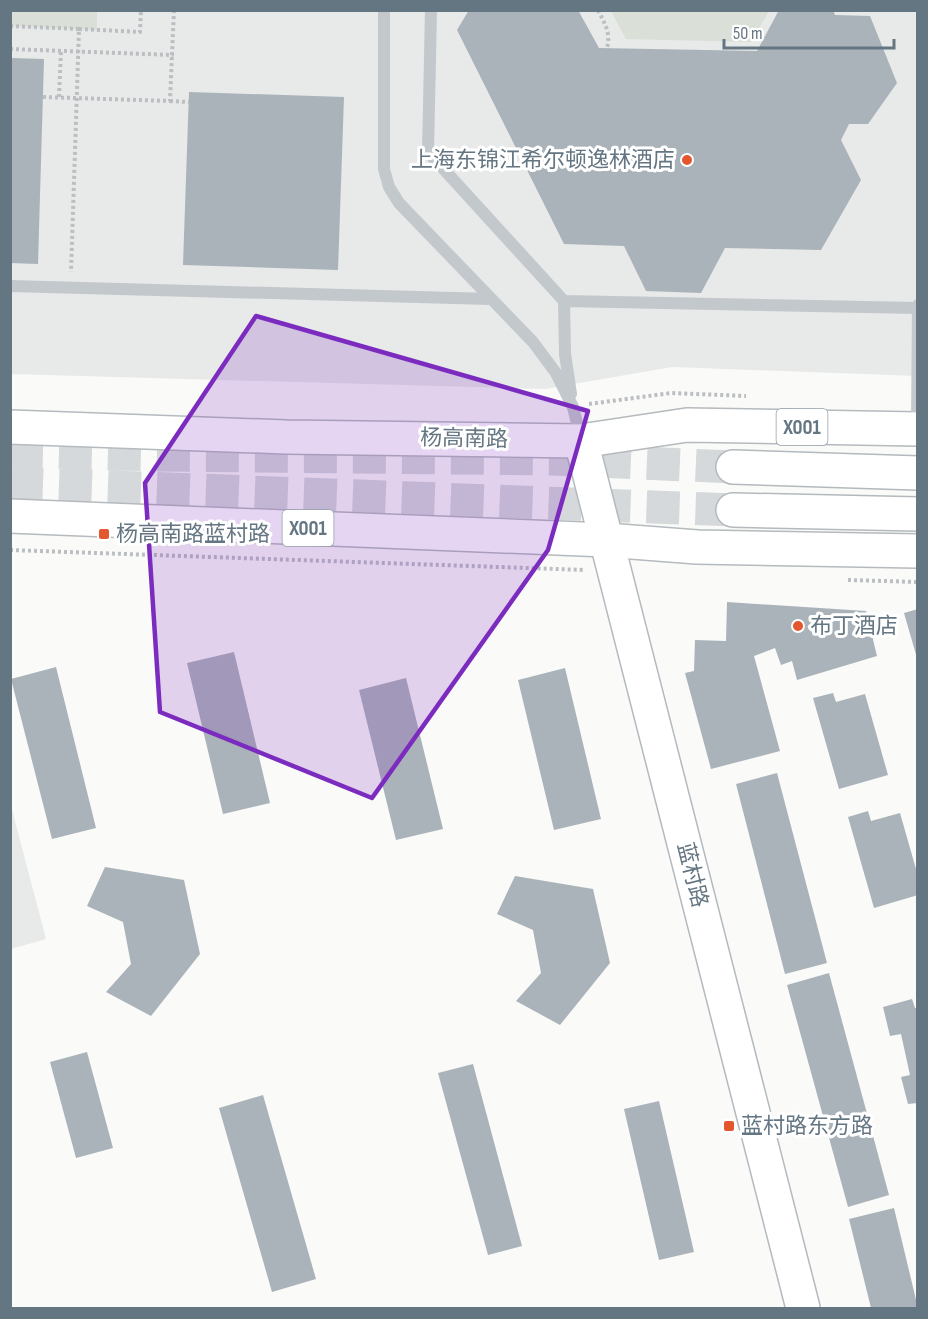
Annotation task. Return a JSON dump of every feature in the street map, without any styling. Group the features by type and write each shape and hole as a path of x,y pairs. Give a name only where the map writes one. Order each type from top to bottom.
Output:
{"main road":[{"name":"杨高南路","path":"10,427 286,437 581,441 687,425 917,429"},
{"name":"蓝村路","path":"581,441 803,1308"},
{"name":"X001","path":"733,466 918,473"},
{"path":"734,510 918,514"},
{"name":"X001","path":"10,516 610,556 697,547 918,551"}],"lane":[{"path":"384,10 384,169 389,187 399,203 533,342 556,373 573,406"},
{"path":"431,10 428,152 564,301 565,354 581,441"},
{"path":"10,286 491,299"},
{"path":"564,301 917,307 917,429"}],"path":[{"path":"10,26 140,32 141,10"},
{"path":"170,101 174,10"},
{"path":"598,10 608,29 610,39 607,48"},
{"path":"70,288 79,29"},
{"path":"10,49 172,55"},
{"path":"59,97 61,51"},
{"path":"43,97 189,102"},
{"path":"573,406 671,393 753,396"},
{"path":"10,550 610,556"},
{"path":"847,580 918,582"}],"highlighted area":[{"path":"256,316 588,411 548,550 372,798 160,712 145,483"}],"shaded area":[{"path":"11,10 97,11 97,30 11,26"},
{"path":"11,11 917,11 917,376 672,367 545,389 11,374"},
{"path":"611,11 769,11 751,42 626,39"},
{"path":"11,806 46,939 10,949"}],"building":[{"name":"上海东锦江希尔顿逸林酒店","path":"469,10 578,10 599,48 757,51 779,10 833,10 835,15 870,16 897,83 868,124 849,124 841,140 861,180 821,250 725,248 701,293 646,291 624,246 564,244 457,30"},
{"path":"10,58 44,59 38,264 10,263"},
{"path":"189,92 344,97 338,270 183,265"},
{"path":"727,602 866,611 877,656 797,680 792,661 781,665 775,648 754,656 780,751 711,769 685,673 694,671 695,640 726,641"},
{"path":"918,609 918,658 917,658 904,613"},
{"path":"234,652 270,803 223,814 187,663"},
{"path":"56,667 96,828 52,839 11,679"},
{"path":"565,668 601,819 554,830 518,680"},
{"path":"406,678 443,829 396,840 359,690"},
{"path":"833,693 836,702 865,694 888,775 839,789 813,698"},
{"path":"777,773 827,963 785,974 736,784"},
{"path":"868,811 871,821 900,813 918,876 918,895 874,908 848,817"},
{"path":"105,867 184,880 200,954 151,1016 106,992 131,964 123,922 87,906"},
{"path":"515,876 593,889 610,963 560,1025 516,1001 541,973 533,930 497,914"},
{"path":"829,973 889,1195 848,1207 787,985"},
{"path":"912,999 915,1008 918,1008 918,1103 908,1104 901,1077 910,1075 901,1034 890,1036 883,1007"},
{"path":"87,1052 113,1148 76,1158 50,1062"},
{"path":"473,1064 522,1246 488,1255 438,1073"},
{"path":"263,1095 316,1279 272,1292 219,1108"},
{"path":"659,1101 694,1252 659,1260 624,1109"},
{"path":"894,1208 918,1308 871,1308 849,1219"}],"tunnel":[{"path":"10,451 155,455 551,459 733,467"},
{"path":"10,483 733,510"}],"place":[{"name":"上海东锦江希尔顿逸林酒店","path":"687,160"},
{"name":"杨高南路蓝村路","path":"104,534"},
{"name":"布丁酒店","path":"798,626"},
{"name":"蓝村路东方路","path":"729,1126"}]}
